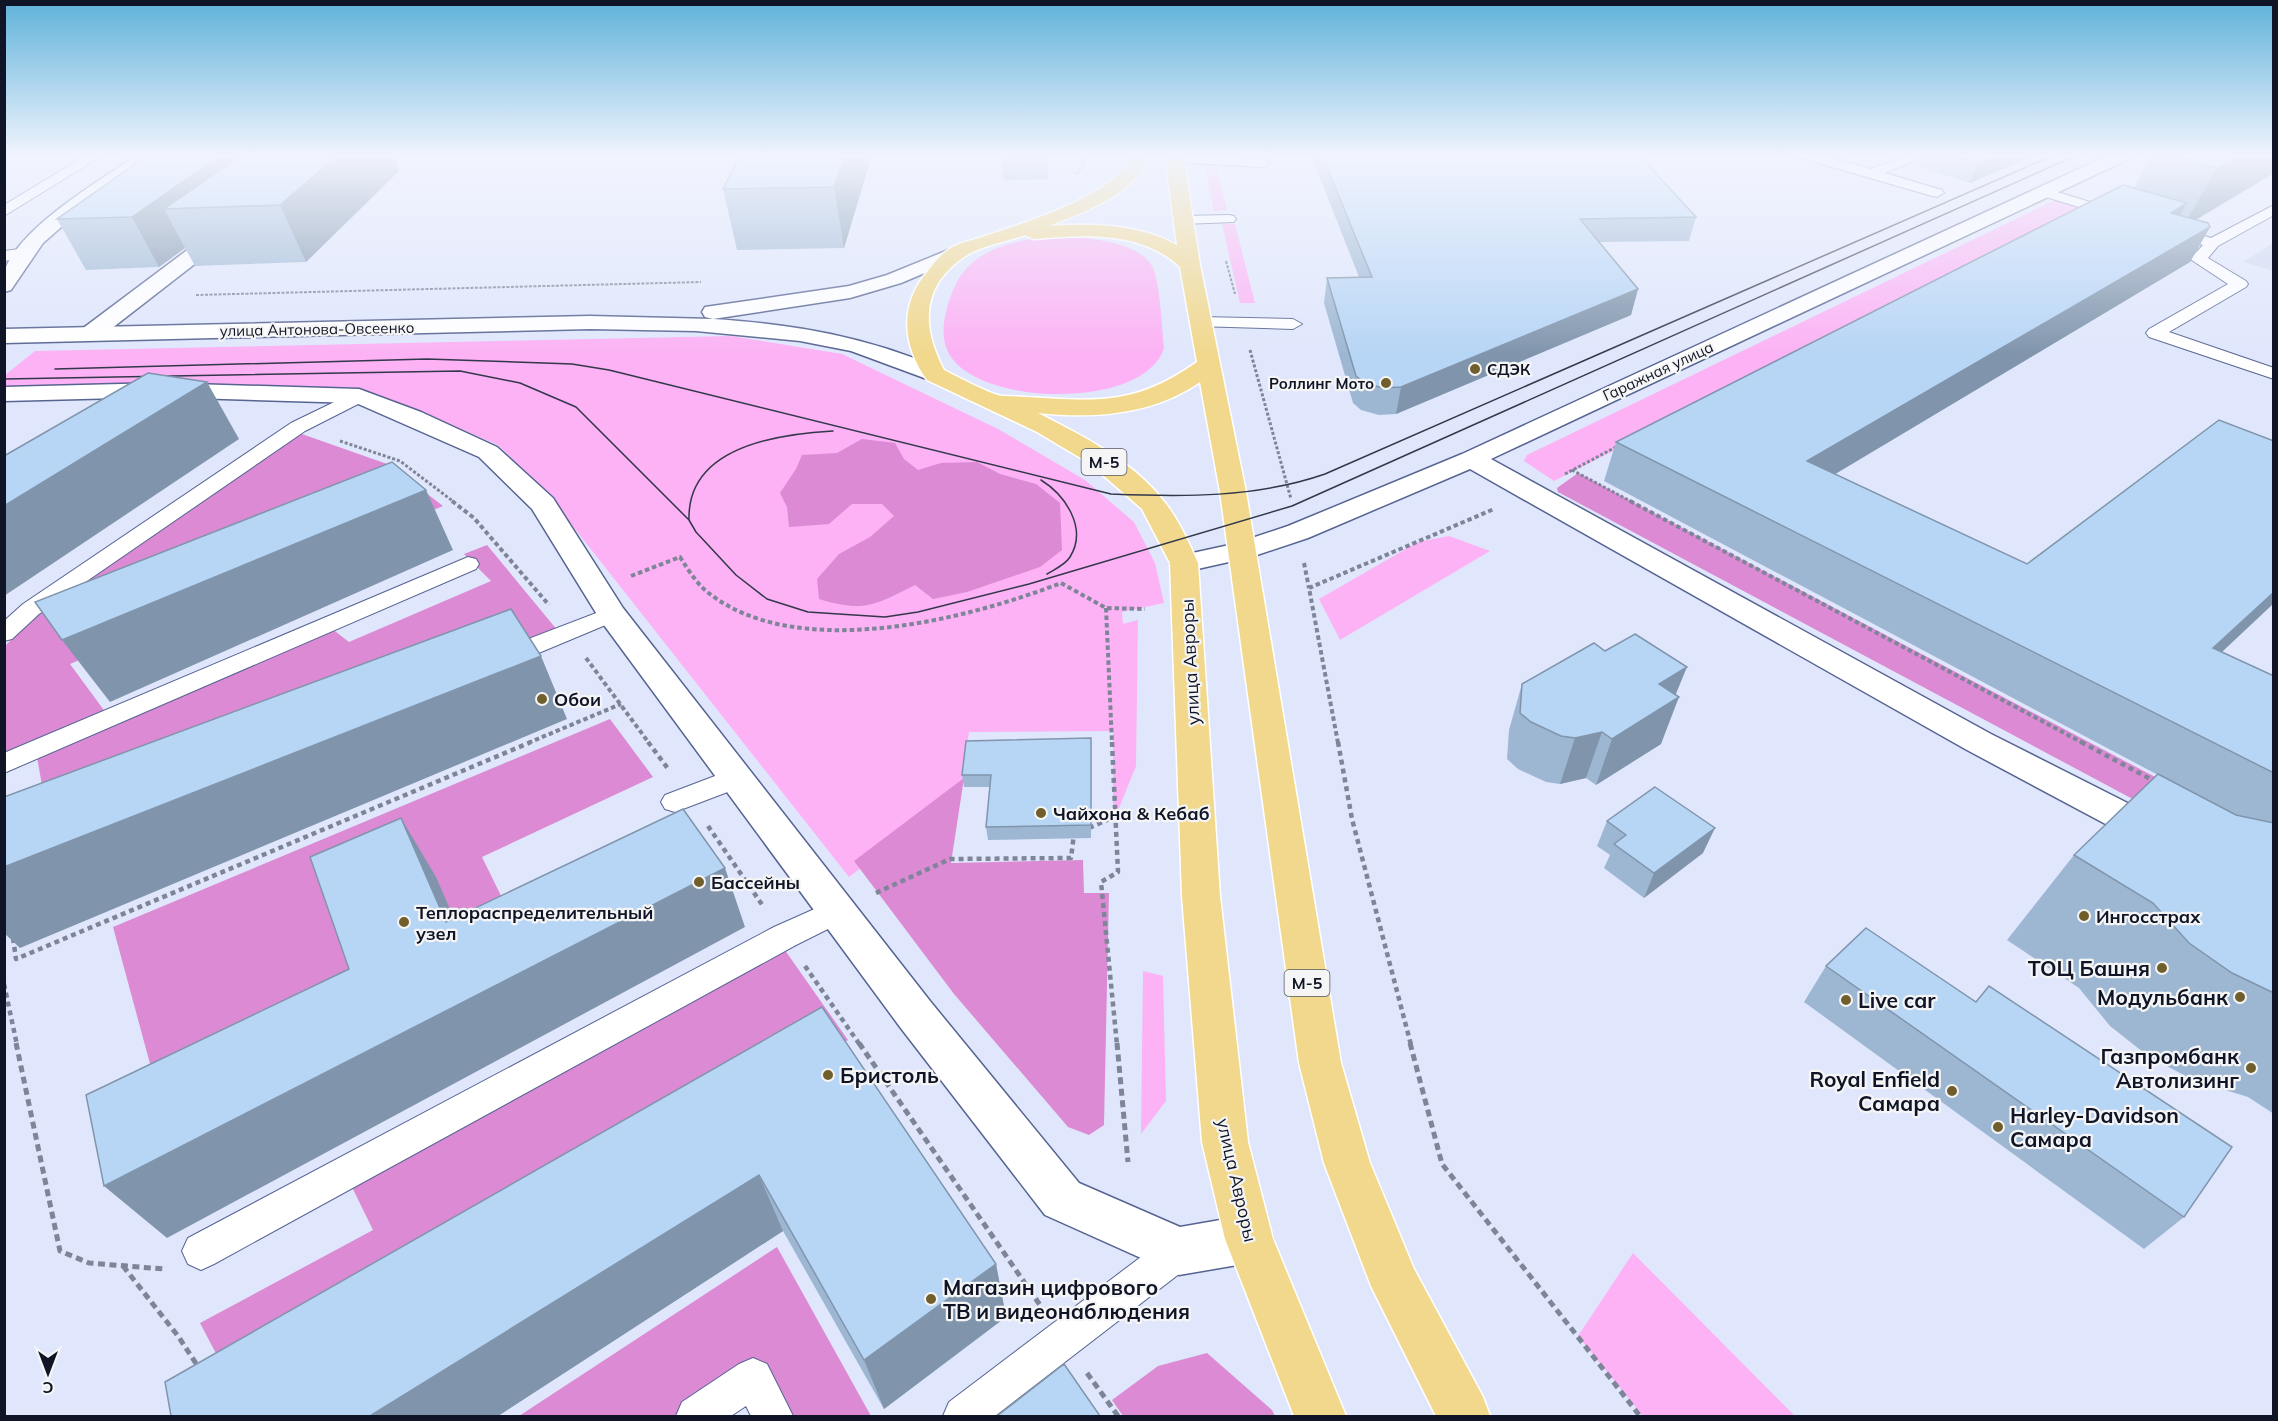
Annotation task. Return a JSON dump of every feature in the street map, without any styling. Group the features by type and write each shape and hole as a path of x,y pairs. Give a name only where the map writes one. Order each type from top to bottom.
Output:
{"main road":[{"path":"935,375 921,350 916,317 928,282 940,267 958,252 1039,221"},
{"name":"М-5","path":"1183,221 1241,551 1320,1063 1347,1163 1396,1287 1464,1416"},
{"path":"1008,234 1083,230 1125,235 1172,248 1190,265"},
{"path":"990,400 1062,406 1116,404 1169,390 1210,364"},
{"name":"улица Авроры","path":"935,375 1090,450 1146,496 1163,520 1184,563 1201,896 1212,1034 1225,1142 1249,1239 1320,1416"}],"street":[{"path":"4,286 36,239 56,221"},
{"path":"90,334 238,221"},
{"name":"Гаражная улица","path":"1184,563 1241,551 1298,532 1471,459 1977,221"},
{"name":"улица Антонова-Овсеенко","path":"630,322 822,297 893,279 958,252"},
{"name":"улица Антонова-Овсеенко","path":"4,336 630,322 747,328 822,338 892,356 935,375"},
{"path":"4,394 160,390 359,396 412,417 488,453 543,504 612,614 915,1014 1062,1199 1179,1251 1249,1239"},
{"path":"1471,459 1979,741 2183,849"}],"lane":[{"path":"2252,221 2213,243 2198,259 2240,284 2155,333 2274,374"},
{"path":"2159,227 2213,243"},
{"path":"4,256 27,253"},
{"path":"1201,322 1293,324"},
{"path":"4,634 31,609 298,427 359,396"},
{"path":"4,764 468,564"},
{"path":"477,668 612,614"},
{"path":"681,799 736,778"},
{"path":"201,1251 784,936 837,911"},
{"path":"963,1416 1179,1251"},
{"path":"696,1416 753,1378 772,1416"}],"path":[{"path":"1222,221 1243,323 1298,532 1352,819 1442,1164 1640,1416"},
{"path":"133,302 180,295 712,282"},
{"path":"298,427 400,461 474,518 548,604 621,704 681,799 784,936 1118,1416"},
{"path":"1309,588 1534,493 1572,470 1625,443"},
{"path":"1572,470 2158,783"},
{"path":"627,578 680,557 707,591 735,609 781,626 842,631 966,615 1026,598 1061,583 1106,608 1145,609"},
{"path":"1106,608 1118,872 1101,882 1128,1162"},
{"path":"10,926 16,959 621,704"},
{"path":"837,911 950,859 1071,858 1073,835 1116,816"},
{"path":"4,984 60,1251 89,1263 170,1270 201,1251"},
{"path":"123,1265 178,1336 202,1374"}],"shaded area":[{"path":"2011,221 2066,221 1554,481 1524,461 1527,455"},
{"path":"1222,224 1235,224 1255,303 1240,303"},
{"path":"1043,237 1086,238 1118,244 1144,257 1152,266 1159,293 1164,348 1150,369 1125,383 1092,392 1055,394 1018,391 985,381 960,367 946,347 944,340 944,319 959,279 967,268 988,252 1014,243"},
{"path":"2273,243 2273,271 2243,262"},
{"path":"731,336 842,354 998,429 1085,480 1134,522 1155,563 1164,603 1122,612 1123,624 1138,620 1136,766 1113,823 1113,731 969,732 961,791 849,877 545,491 498,445 416,410 299,387 5,390 5,375 35,351"},
{"path":"299,433 390,465 443,506 70,664 106,713 5,757 5,646 40,611"},
{"path":"862,439 895,443 904,459 918,470 941,463 977,462 1000,474 1036,484 1060,503 1062,550 1040,567 967,592 933,599 915,585 869,605 847,606 819,599 817,579 839,554 870,537 894,516 882,504 852,504 829,524 789,527 787,507 780,493 796,469 802,455 837,453"},
{"path":"1578,473 2273,839 2273,874 1558,492 1557,488"},
{"path":"1449,536 1490,551 1340,640 1319,599 1418,542"},
{"path":"487,545 558,631 50,831 37,757 331,628 349,642 491,581 464,554"},
{"path":"610,719 653,777 482,857 508,910 166,1123 113,927"},
{"path":"964,778 951,863 1083,860 1084,893 1109,893 1104,1125 1089,1135 1068,1127 954,994 854,861"},
{"path":"782,946 848,1040 230,1416 192,1416 232,1384 200,1323 373,1230 349,1181"},
{"path":"1143,971 1163,976 1166,1101 1141,1134"},
{"path":"777,1247 871,1416 778,1416 755,1372 690,1416 519,1416"},
{"path":"1633,1253 1795,1416 1643,1416 1578,1336"},
{"path":"1207,1353 1272,1410 1275,1416 1123,1416 1112,1400 1158,1366"}],"building":[{"path":"1349,221 1582,221 1638,289 1401,387 1383,388 1365,383 1356,376 1327,278 1372,277"},
{"path":"2051,221 2208,223 2210,227 1807,461 2027,564 2219,420 2274,441 2274,592 2213,648 2274,676 2274,773 1616,442"},
{"path":"148,373 207,382 4,506 4,456"},
{"path":"392,462 426,490 62,640 35,602"},
{"path":"511,609 541,656 4,867 4,797"},
{"path":"1635,634 1687,667 1659,684 1679,697 1612,739 1602,732 1575,738 1561,736 1531,722 1520,713 1522,684 1594,643 1605,651"},
{"name":"Чайхона & Кебаб","path":"1091,738 1091,825 986,827 991,775 962,775 966,741"},
{"path":"2158,774 2236,815 2274,823 2274,993 2232,973 2189,943 2153,903 2074,855"},
{"path":"1655,787 1715,828 1654,873 1614,844 1626,835 1607,821"},
{"path":"683,809 725,868 104,1186 86,1095 349,969 310,857 401,818 446,922"},
{"path":"1866,928 1976,1002 1989,986 2232,1147 2184,1217 1826,966"},
{"path":"822,1007 996,1264 864,1360 759,1175 370,1416 171,1416 165,1382"},
{"path":"1064,1364 1100,1416 997,1416"}],"tram line":[{"path":"55,369 427,359 572,364 609,370 1111,494 1165,496 1246,492 1273,488 1325,474 1902,221"},
{"path":"689,520 696,532 736,575 767,599 808,612 885,617 918,612 1029,584 1292,506 1929,221"},
{"path":"4,379 460,371 520,383 576,407 689,520"},
{"path":"689,520 692,495 703,476 719,461 739,449 762,441 833,431"},
{"path":"1041,480 1050,486 1065,503 1075,524 1076,535 1075,546 1068,560 1047,574"}],"place":[{"name":"СДЭК","path":"1475,369"},
{"name":"Роллинг Мото","path":"1386,383"},
{"name":"Обои","path":"542,699"},
{"name":"Чайхона & Кебаб","path":"1041,813"},
{"name":"Бассейны","path":"699,882"},
{"name":"Ингосстрах","path":"2084,916"},
{"name":"Теплораспределительный узел","path":"404,922"},
{"name":"ТОЦ Башня","path":"2162,968"},
{"name":"Модульбанк","path":"2240,997"},
{"name":"Live car","path":"1846,1000"},
{"name":"Газпромбанк Автолизинг","path":"2251,1068"},
{"name":"Бристоль","path":"828,1075"},
{"name":"Royal Enfield Самара","path":"1952,1091"},
{"name":"Harley-Davidson Самара","path":"1998,1127"},
{"name":"Магазин цифрового ТВ и видеонаблюдения","path":"931,1299"}]}
